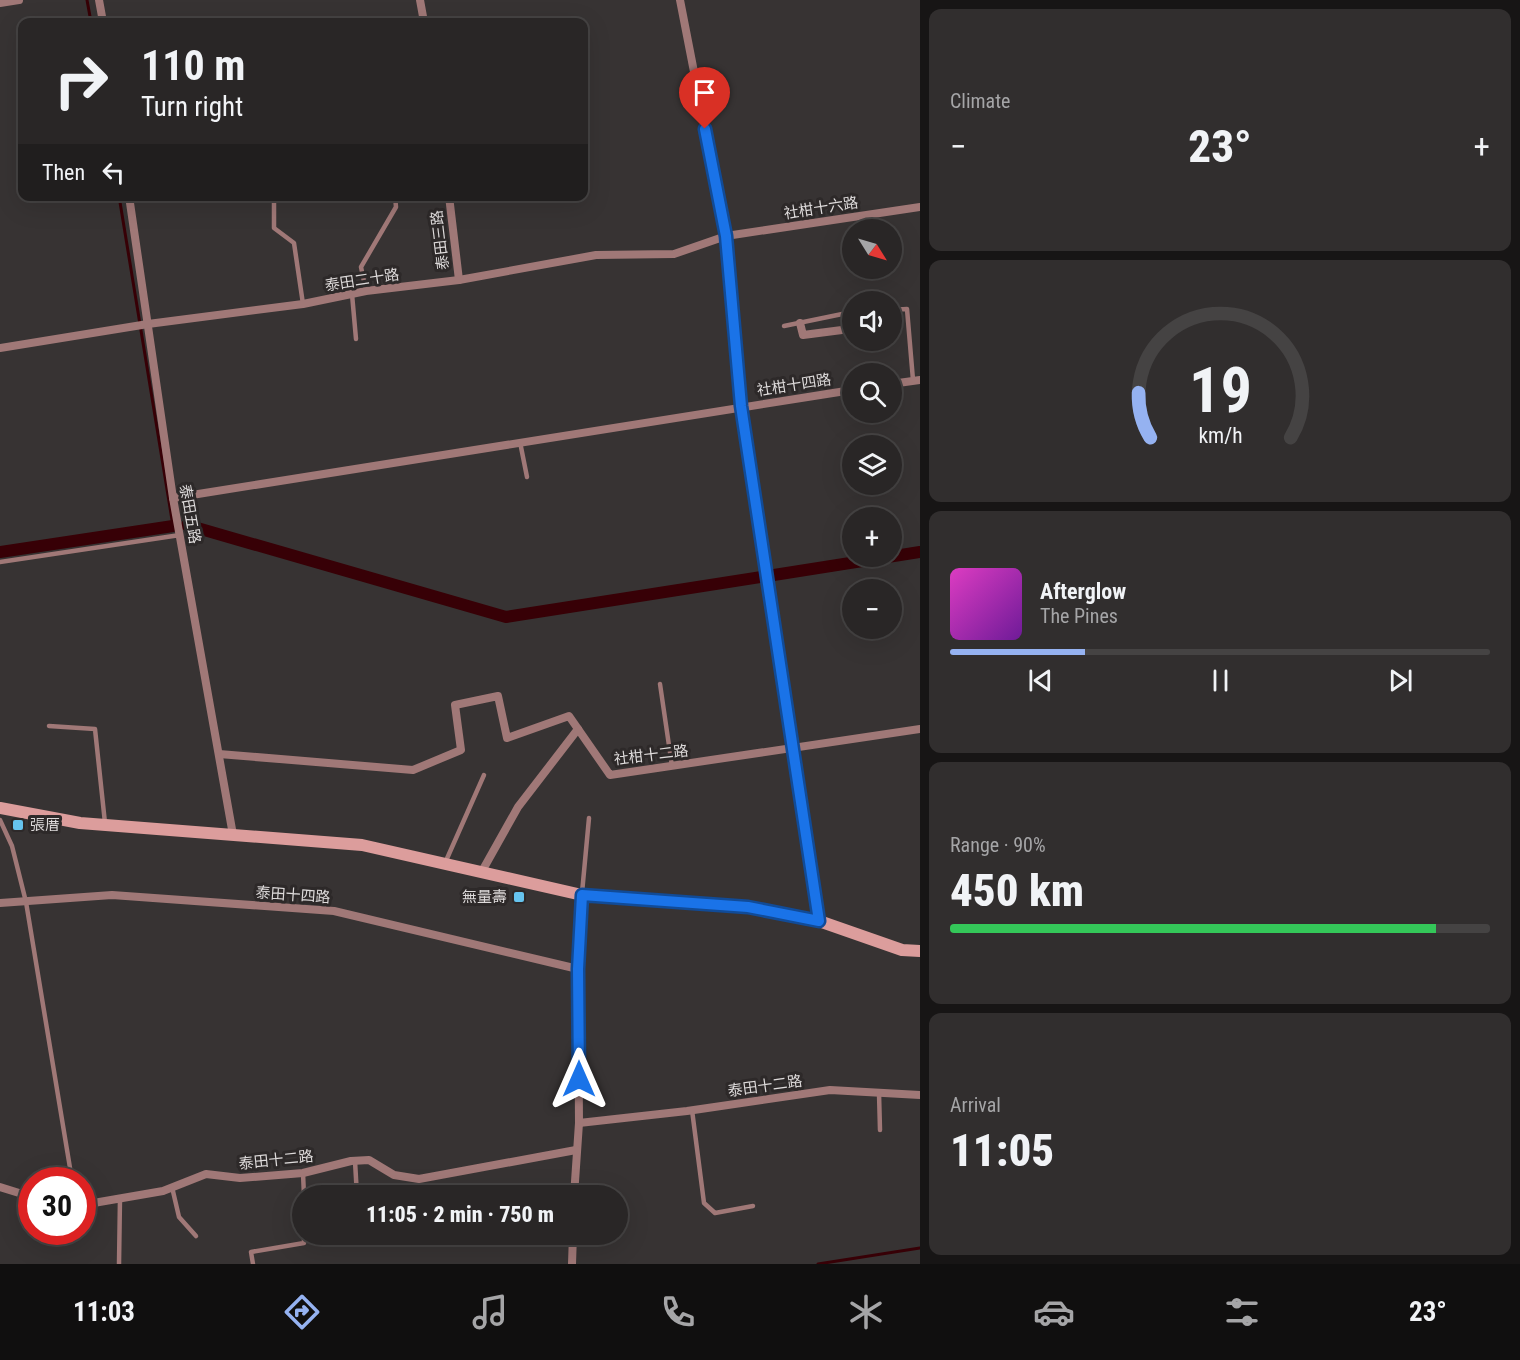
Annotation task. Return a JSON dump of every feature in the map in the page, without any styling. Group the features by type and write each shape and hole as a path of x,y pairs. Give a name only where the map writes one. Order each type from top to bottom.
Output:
{"street":[{"path":"0,3 19,0"},
{"path":"99,0 102,18"},
{"path":"420,0 423,18"},
{"path":"680,0 726,236 741,406 819,921"},
{"name":"泰田五路","path":"130,201 173,498 233,835"},
{"name":"泰田三路","path":"450,201 459,280"},
{"name":"社柑十六路","path":"726,236 920,207"},
{"name":"泰田二十路","path":"0,348 148,324 303,304 366,291 459,280 596,255 674,254 726,236"},
{"path":"800,322 803,335 842,330"},
{"name":"社柑十四路","path":"173,498 842,391"},
{"path":"219,754 413,770 461,750 455,705 498,696 507,738 569,716 578,729 518,807 481,873"},
{"name":"社柑十二路","path":"578,729 610,775 920,729"},
{"path":"0,808 80,823 105,823 362,845 582,895 748,907 819,921 902,950 920,951"},
{"name":"泰田十四路","path":"0,903 112,895 334,911 578,969"},
{"path":"574,1185 579,1123 578,969 582,895"},
{"name":"泰田十二路","path":"579,1123 692,1110 830,1090 920,1095"},
{"name":"泰田十二路","path":"96,1202 172,1187 206,1174 240,1178 303,1173 369,1160 394,1175 419,1179 576,1150"},
{"path":"0,1187 18,1193"},
{"path":"572,1264 573,1245"}],"lane":[{"path":"274,201 274,228 294,243 303,304"},
{"path":"366,291 361,267 396,207 395,201"},
{"path":"352,294 356,339"},
{"path":"902,309 908,309 916,380"},
{"path":"784,326 842,314"},
{"path":"520,442 527,477"},
{"path":"0,562 180,535"},
{"path":"660,684 672,766"},
{"path":"50,726 95,729 105,823"},
{"path":"444,864 484,775"},
{"path":"582,895 589,818"},
{"path":"0,820 12,846 26,902 70,1167"},
{"path":"879,1093 880,1130"},
{"path":"692,1110 704,1203 715,1213 753,1206"},
{"path":"355,1161 356,1185"},
{"path":"303,1173 303,1185"},
{"path":"172,1187 179,1217 196,1236"},
{"path":"119,1264 120,1198"},
{"path":"253,1264 251,1252 292,1245"}],"waterway":[{"path":"87,0 90,18"},
{"path":"120,201 173,526"},
{"path":"187,525 506,617 920,552"},
{"path":"0,552 173,526"},
{"path":"818,1264 920,1248"}],"place":[{"name":"張厝","path":"18,825"},
{"name":"無量壽","path":"519,897"}],"route":[{"path":"579,1079 578,969 582,895 748,907 819,921 741,406 726,236 705,129"}]}
